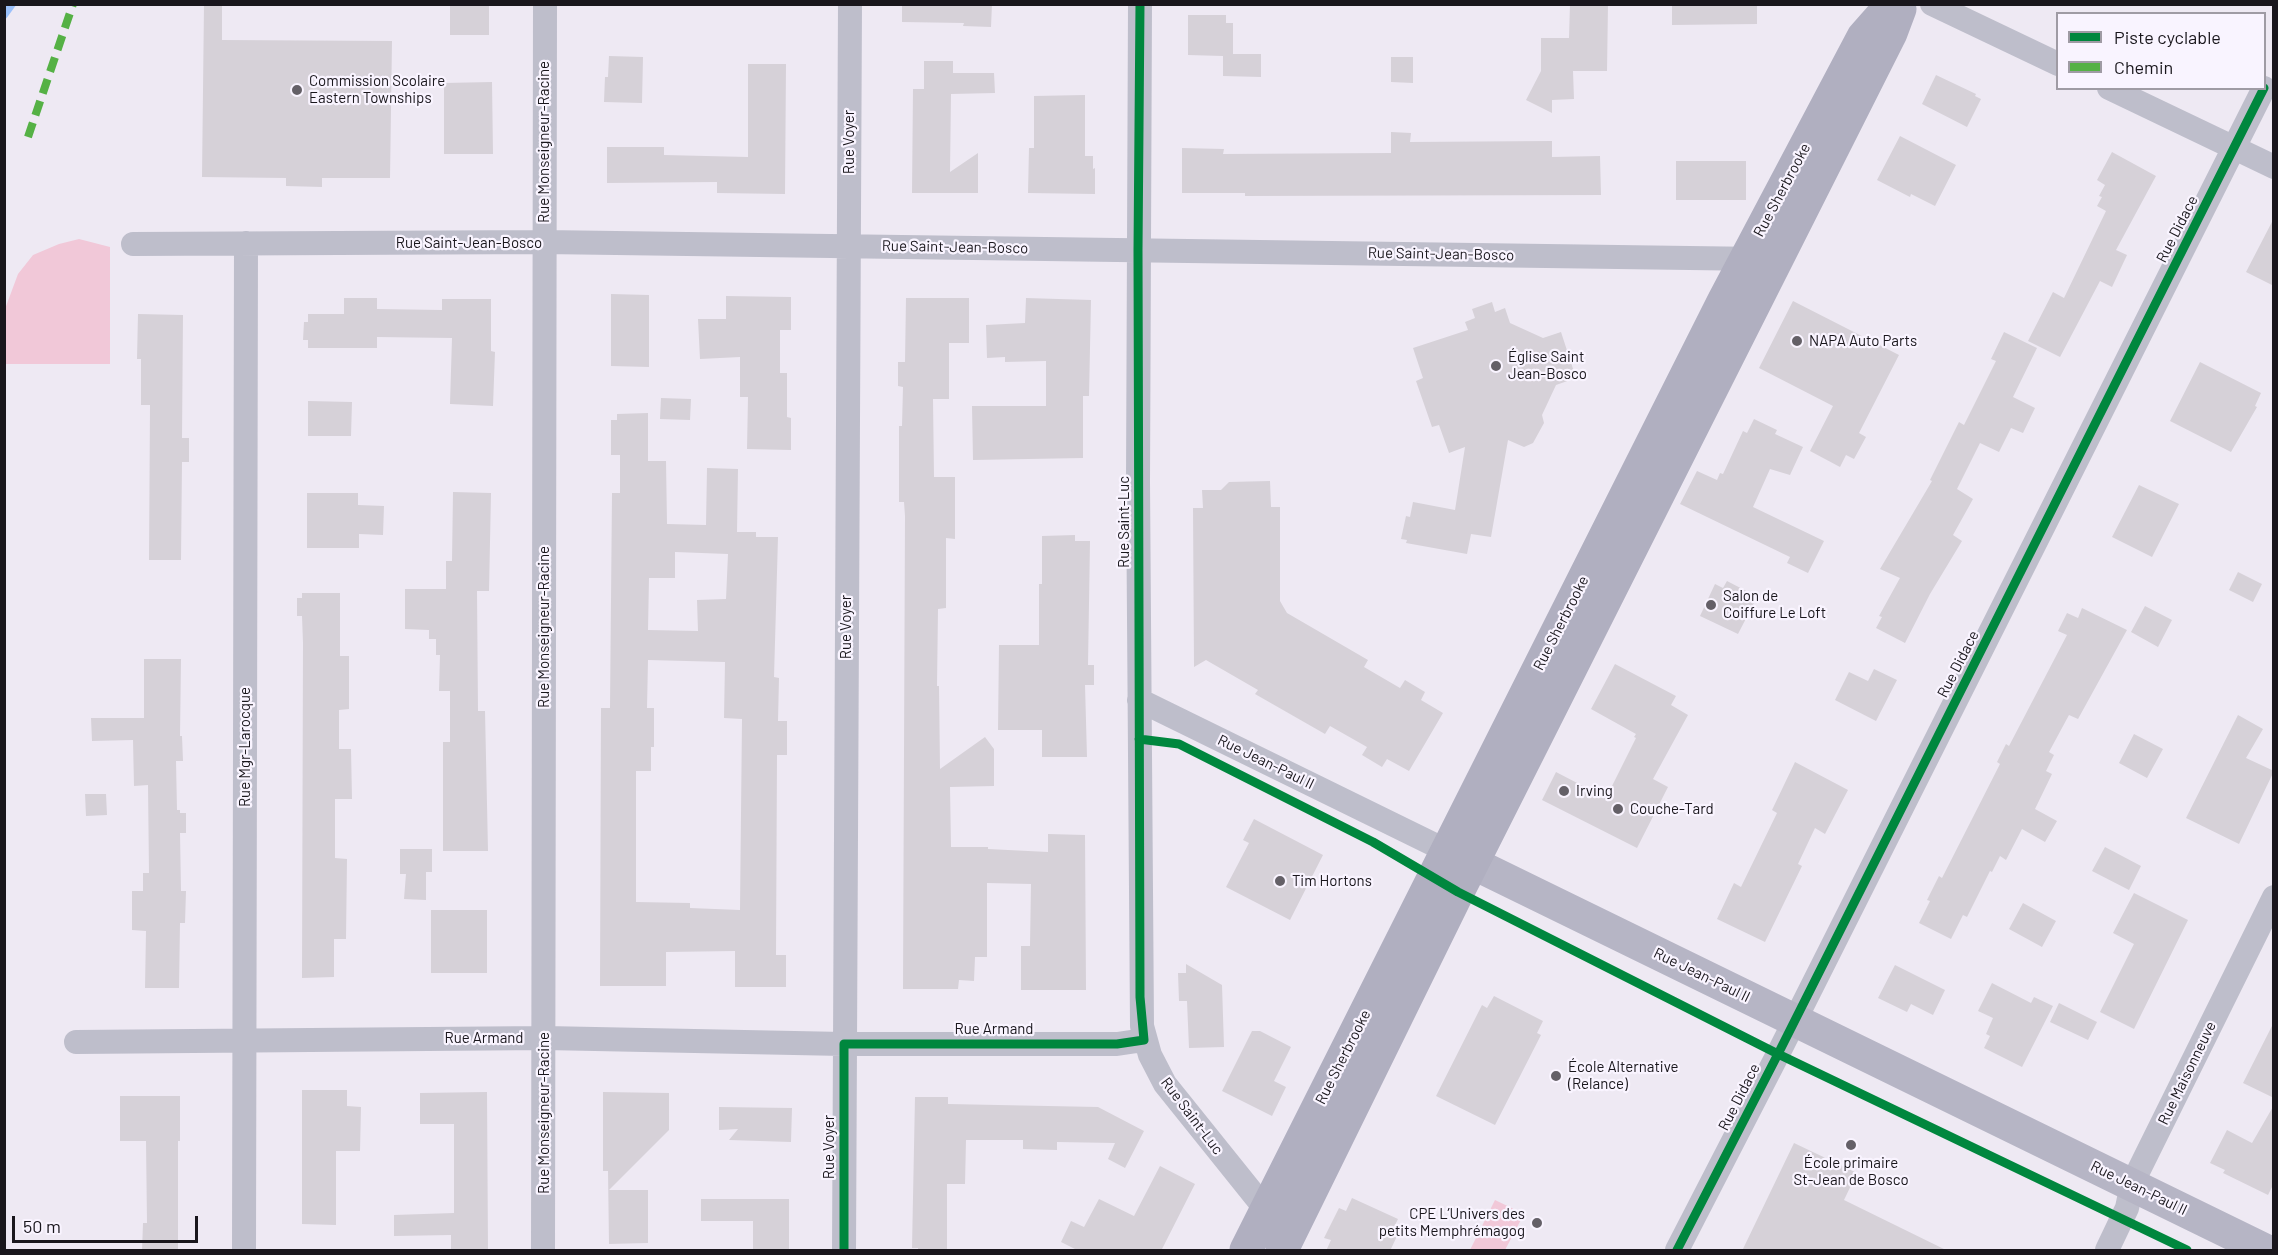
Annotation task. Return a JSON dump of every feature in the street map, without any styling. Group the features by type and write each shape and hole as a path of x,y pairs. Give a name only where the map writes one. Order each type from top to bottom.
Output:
{"main road":[{"name":"Rue Sherbrooke","path":"1246,1251 1266,1210 1460,857 1762,259 1863,37 1892,4"},
{"name":"Rue Sherbrooke","path":"1762,259 1891,33 1901,4"},
{"name":"Rue Sherbrooke","path":"1285,1243 1460,857"}],"street":[{"name":"Rue Monseigneur-Racine","path":"543,1251 545,4"},
{"name":"Rue Voyer","path":"844,1251 850,4"},
{"name":"Rue Saint-Luc","path":"1140,4 1138,250 1140,1011 1144,1040 1165,1084 1266,1210 1285,1243"},
{"path":"1932,4 2056,63"},
{"name":"Rue Didace","path":"2266,84 2274,69"},
{"path":"2113,90 2274,167"},
{"name":"Rue Didace","path":"1677,1251 2263,90"},
{"name":"Rue Saint-Jean-Bosco","path":"133,244 544,242 1762,259"},
{"name":"Rue Mgr-Larocque","path":"244,1251 246,243"},
{"name":"Rue Jean-Paul II","path":"1139,700 2265,1251"},
{"name":"Rue Maisonneuve","path":"2107,1251 2127,1208 2132,1184 2274,897"},
{"name":"Rue Armand","path":"76,1042 545,1038 844,1044 1116,1044 1144,1040"}],"shaded area":[{"path":"79,239 110,247 110,364 5,364 5,309 18,274 33,255 59,244"},
{"path":"1495,1200 1524,1214 1505,1250 1470,1250"}],"building":[{"name":"Commission Scolaire Eastern Townships","path":"204,4 222,4 222,40 392,41 390,178 322,178 322,187 286,186 286,178 202,177"},
{"path":"450,4 489,4 489,35 450,35"},
{"path":"902,4 992,4 991,27 963,26 964,23 902,22"},
{"path":"1570,4 1608,4 1607,71 1573,71 1574,99 1552,100 1552,113 1526,100 1541,71 1541,38 1569,38"},
{"path":"1672,4 1757,4 1757,24 1672,25"},
{"path":"1188,15 1226,15 1226,23 1233,23 1233,54 1261,54 1261,77 1223,76 1223,56 1188,55"},
{"path":"609,56 643,57 642,103 604,102"},
{"path":"1391,57 1413,57 1413,83 1391,82"},
{"path":"924,61 953,61 953,73 994,73 995,93 951,94 950,172 978,153 978,193 912,193 913,89 924,89"},
{"path":"748,64 786,64 785,194 717,193 717,182 607,183 607,147 664,147 664,155 748,157"},
{"path":"1936,75 1976,94 1975,96 1981,99 1967,127 1922,104"},
{"path":"492,82 493,154 444,154 444,83"},
{"path":"1085,95 1085,156 1093,156 1095,194 1028,193 1029,148 1034,148 1034,96"},
{"path":"1391,132 1411,133 1410,142 1552,141 1552,157 1600,156 1601,195 1245,196 1245,193 1182,193 1182,148 1224,149 1223,154 1391,153"},
{"path":"1900,136 1956,165 1935,206 1911,194 1910,197 1877,180"},
{"path":"2112,152 2156,176 2116,250 2127,255 2112,287 2100,281 2060,357 2028,341 2053,292 2064,298 2106,211 2097,206 2105,185 2097,180"},
{"path":"1676,161 1746,161 1746,200 1676,200"},
{"path":"2274,218 2274,286 2246,272"},
{"path":"611,294 649,295 649,367 611,366"},
{"path":"726,296 791,297 791,330 780,330 780,373 787,373 787,417 791,418 791,450 747,449 748,397 740,397 740,357 700,359 698,319 726,319"},
{"path":"344,298 377,298 377,309 442,310 442,299 491,299 491,351 495,352 493,406 450,404 452,338 377,337 377,348 308,348 308,340 303,340 304,322 308,322 308,314 344,314"},
{"path":"906,298 969,298 969,343 949,343 949,399 933,399 934,477 955,477 955,539 946,538 946,608 938,609 937,686 939,686 940,769 985,737 994,749 994,786 950,787 951,847 988,847 988,849 1048,852 1048,834 1085,835 1086,990 1021,990 1021,946 1030,946 1031,884 987,883 987,957 975,957 974,981 959,980 958,989 903,989 905,516 904,502 899,502 899,426 902,426 903,387 898,386 898,362 905,362"},
{"path":"1026,298 1091,300 1089,396 1083,396 1083,458 973,460 972,406 1046,406 1046,361 1005,362 1005,357 987,358 986,325 1025,323"},
{"path":"1793,301 1899,355 1859,433 1866,437 1854,459 1846,455 1840,467 1810,451 1833,406 1759,368"},
{"name":"Église Saint Jean-Bosco","path":"1492,302 1495,312 1505,308 1510,323 1543,338 1561,332 1576,378 1556,385 1542,415 1544,423 1533,443 1524,447 1508,440 1491,537 1471,534 1467,554 1406,543 1407,540 1401,539 1406,516 1410,517 1413,502 1455,510 1465,447 1449,453 1439,425 1432,427 1416,381 1423,378 1413,348 1468,330 1465,322 1475,318 1472,309"},
{"path":"138,314 183,315 182,438 189,438 189,462 182,462 181,560 149,560 150,405 141,405 141,359 137,359"},
{"path":"2004,332 2037,348 2013,397 2035,408 2023,433 2011,428 1999,452 1980,443 1957,489 1973,499 1953,535 1962,541 1930,594 1905,643 1876,628 1882,617 1879,616 1900,578 1880,569 1932,481 1930,480 1959,422 1964,425 1996,361 1991,359"},
{"path":"2200,362 2261,393 2255,406 2257,407 2231,452 2170,421"},
{"path":"661,398 691,399 690,420 660,419"},
{"path":"308,401 352,402 351,436 308,436"},
{"path":"648,413 648,461 666,461 667,524 706,525 707,468 738,469 737,532 756,532 756,537 778,537 774,677 779,678 778,721 787,721 787,755 777,755 776,955 786,955 786,987 735,987 735,951 666,952 666,986 600,986 601,708 610,708 612,493 620,493 620,455 611,455 611,420 617,420 617,414","holes":["675,552 728,554 726,599 697,600 698,631 648,630 649,578 675,578","648,660 725,662 724,718 742,719 740,910 690,908 690,903 636,902 636,771 651,771 651,747 654,747 654,708 647,708"]},
{"path":"1754,419 1777,430 1775,434 1803,447 1790,475 1770,469 1753,507 1824,541 1808,573 1787,563 1790,557 1680,504 1697,471 1717,480 1720,473 1723,474 1743,431 1747,433"},
{"path":"1270,481 1271,507 1280,507 1280,601 1287,613 1368,660 1364,667 1400,688 1405,680 1425,692 1421,700 1443,713 1409,771 1387,759 1382,767 1362,755 1367,747 1330,726 1325,734 1255,694 1258,690 1206,660 1194,667 1193,508 1203,508 1202,490 1221,490 1229,482"},
{"path":"2139,485 2179,504 2152,557 2112,537"},
{"path":"453,492 491,493 489,591 477,591 478,711 485,711 488,851 443,851 443,742 450,742 450,691 439,691 440,655 436,655 436,639 429,639 429,630 405,629 405,589 446,589 446,561 452,561"},
{"path":"307,493 358,493 358,505 384,506 383,535 359,534 359,548 307,548"},
{"path":"1075,535 1075,541 1090,541 1088,665 1094,665 1094,685 1085,685 1087,757 1042,757 1042,730 998,730 999,645 1039,645 1042,536"},
{"path":"2238,572 2262,584 2253,602 2229,590"},
{"path":"1727,581 1754,595 1751,601 1754,603 1738,634 1700,616 1715,584 1723,588"},
{"path":"302,593 340,593 340,656 349,656 349,709 339,710 339,749 351,749 352,799 335,799 335,858 347,859 346,939 334,939 334,977 302,978 303,643 302,616 297,616 297,598 302,598"},
{"path":"2145,606 2172,620 2158,647 2131,632"},
{"path":"2082,608 2127,630 2078,719 2069,715 2049,752 2054,755 2046,771 2052,774 2035,809 2057,821 2045,842 2022,829 2006,860 2000,856 1992,872 1990,871 1967,917 1963,915 1951,939 1919,923 1930,901 1927,900 1939,876 1942,878 2000,764 1997,762 2006,744 2009,746 2067,635 2058,631 2067,613 2078,618"},
{"path":"144,659 181,659 180,736 182,736 183,761 176,761 177,810 180,810 180,813 186,813 186,833 180,833 181,891 186,891 185,923 180,923 179,988 145,988 146,931 132,930 132,891 143,891 143,873 149,873 148,785 134,786 133,740 92,741 91,718 144,718"},
{"path":"1615,664 1676,696 1671,705 1688,715 1653,779 1668,787 1637,848 1542,800 1556,772 1606,798 1636,738 1634,737 1636,734 1591,709"},
{"path":"1874,669 1897,680 1876,721 1835,700 1849,672 1868,681"},
{"path":"2238,715 2263,729 2246,758 2274,771 2239,844 2186,818"},
{"path":"2134,734 2163,749 2147,778 2119,763"},
{"path":"1795,762 1848,790 1825,834 1815,828 1798,864 1802,866 1765,942 1717,919 1734,883 1741,887 1777,813 1772,810"},
{"path":"85,794 106,794 107,815 86,816"},
{"path":"1254,819 1323,855 1290,920 1226,887 1249,843 1243,840"},
{"path":"2105,847 2141,866 2129,890 2092,871"},
{"path":"400,849 432,849 432,872 426,872 426,900 404,899 406,874 400,874"},
{"path":"2134,893 2188,920 2134,1029 2100,1012 2134,944 2113,933"},
{"path":"2023,903 2056,921 2042,947 2009,929"},
{"path":"431,910 487,910 487,973 431,973"},
{"path":"1186,964 1222,985 1224,1047 1189,1048 1187,1001 1179,1001 1178,973 1186,973"},
{"path":"1895,965 1945,990 1933,1015 1911,1004 1907,1012 1878,998"},
{"path":"1992,983 2031,1003 2034,997 2053,1006 2022,1067 1984,1048 1990,1036 1986,1034 1993,1018 1978,1011"},
{"path":"1494,996 1543,1021 1537,1033 1541,1035 1495,1125 1436,1096 1482,1005 1487,1008"},
{"path":"2059,1003 2097,1022 2088,1040 2050,1022"},
{"path":"2274,1022 2274,1098 2243,1083"},
{"path":"1252,1031 1260,1031 1291,1047 1274,1081 1286,1087 1272,1116 1222,1091"},
{"path":"302,1090 347,1090 347,1106 361,1107 360,1151 336,1151 336,1225 302,1224"},
{"path":"487,1092 488,1251 451,1251 451,1235 394,1236 394,1215 454,1213 454,1124 420,1124 420,1093"},
{"path":"603,1092 669,1093 669,1130 609,1190 648,1190 648,1243 609,1244 608,1171 603,1171"},
{"path":"120,1096 180,1096 178,1251 142,1251 143,1223 147,1223 146,1141 120,1141"},
{"path":"915,1097 948,1097 948,1104 1098,1107 1144,1131 1125,1168 1108,1159 1115,1143 1057,1142 1057,1150 1023,1149 1023,1140 966,1140 965,1184 947,1184 947,1251 918,1251 918,1248 912,1248"},
{"path":"2274,1105 2274,1183 2268,1195 2223,1173 2225,1170 2210,1163 2227,1130 2252,1143"},
{"path":"719,1107 792,1108 791,1142 729,1140 738,1129 719,1130"},
{"name":"École primaire St-Jean de Bosco","path":"1794,1143 1857,1173 1844,1200 1948,1251 1742,1251"},
{"path":"1160,1166 1195,1184 1161,1251 1079,1251 1061,1242 1071,1221 1084,1227 1099,1199 1134,1216"},
{"path":"1352,1198 1398,1219 1392,1231 1398,1234 1390,1251 1326,1251 1331,1240 1324,1238 1339,1208 1346,1211"},
{"path":"701,1199 789,1199 789,1251 753,1251 753,1221 701,1221"}],"waterway":[{"path":"4,15 12,4"}],"marked path":[{"path":"28,137 73,4"}],"cycle path":[{"path":"844,1250 844,1044 1117,1044 1144,1040 1140,997 1138,250 1140,4"},
{"path":"1677,1250 2263,90"},
{"path":"1139,739 1179,744 1373,842 1458,892 1778,1054 2187,1250"}],"place":[{"name":"Commission Scolaire Eastern Townships","path":"297,90"},
{"name":"NAPA Auto Parts","path":"1797,341"},
{"name":"Église Saint Jean-Bosco","path":"1496,366"},
{"name":"Salon de Coiffure Le Loft","path":"1711,605"},
{"name":"Irving","path":"1564,791"},
{"name":"Couche-Tard","path":"1618,809"},
{"name":"Tim Hortons","path":"1280,881"},
{"name":"École Alternative (Relance)","path":"1556,1076"},
{"name":"École primaire St-Jean de Bosco","path":"1851,1145"},
{"name":"CPE L’Univers des petits Memphrémagog","path":"1537,1223"}]}
